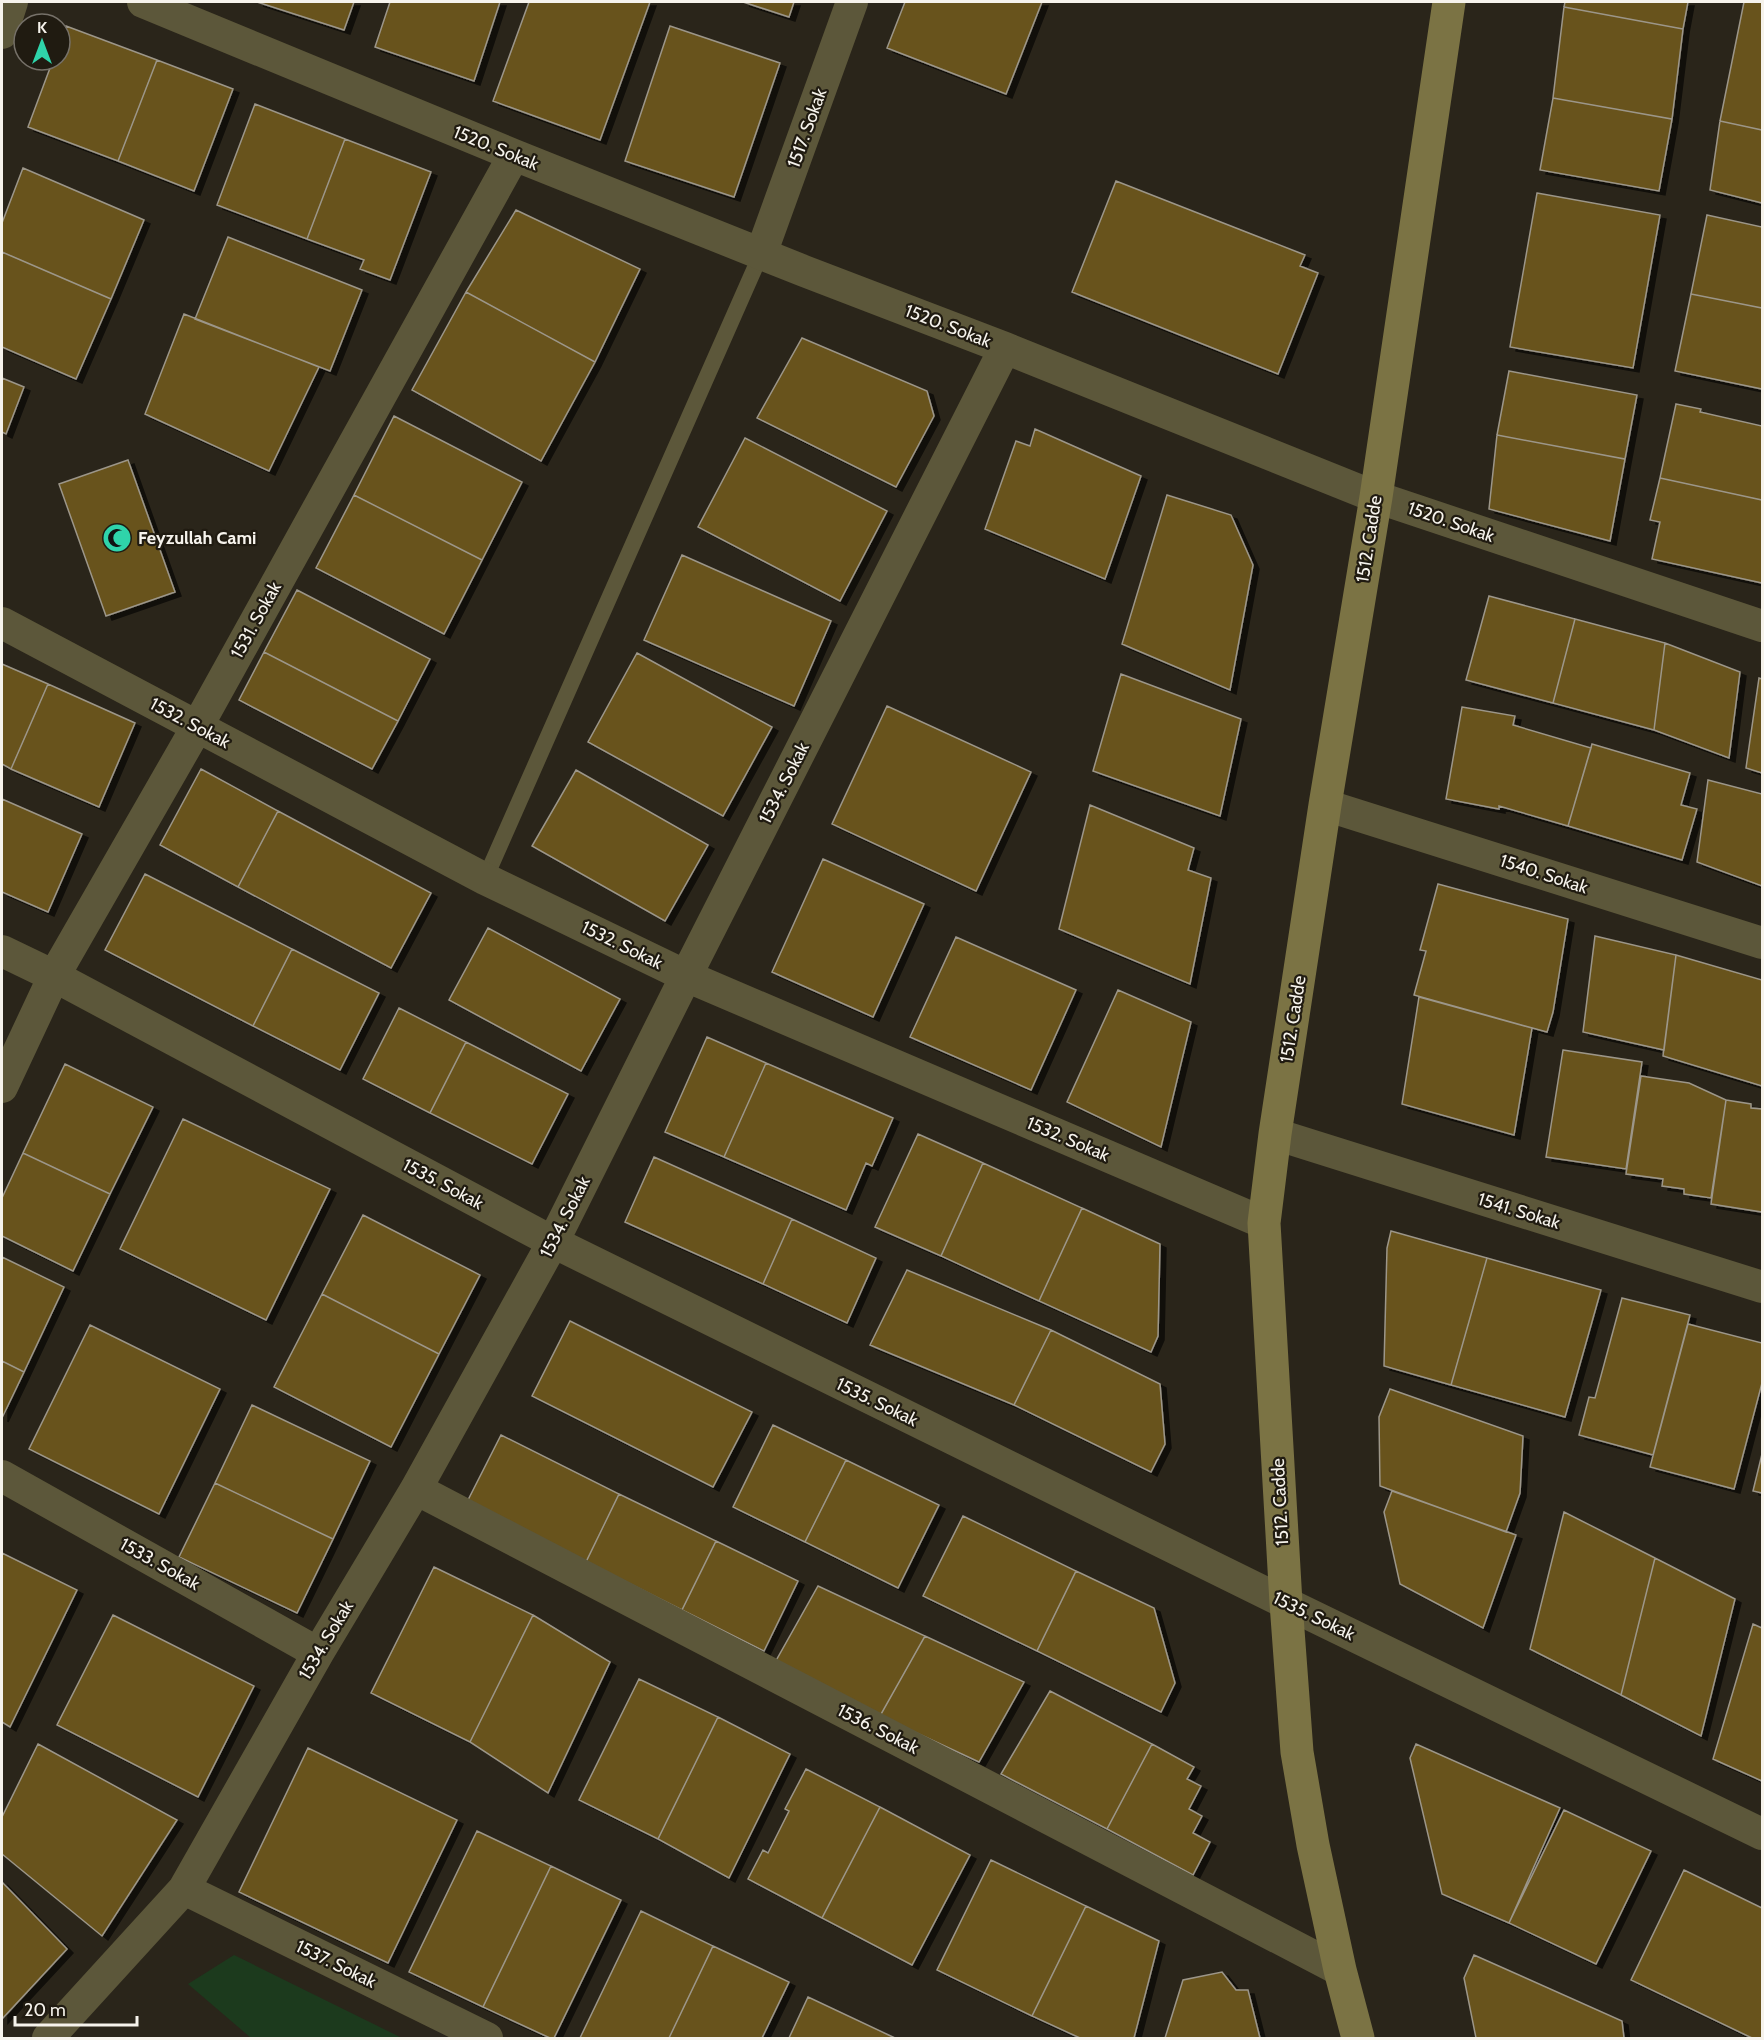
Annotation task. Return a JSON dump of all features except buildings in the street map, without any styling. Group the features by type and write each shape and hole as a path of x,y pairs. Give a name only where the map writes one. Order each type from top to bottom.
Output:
{"street":[{"path":"2,33 12,2"},
{"name":"1520. Sokak","path":"143,2 514,155 1376,496 1762,626"},
{"name":"1517. Sokak","path":"762,254 852,2"},
{"name":"1512. Cadde","path":"1358,2038 1340,1970 1313,1845 1297,1752 1264,1223 1275,1134 1325,805 1376,496 1449,2"},
{"name":"1531. Sokak","path":"2,1087 54,976 197,727 514,155"},
{"name":"1534. Sokak","path":"48,2038 184,1889 318,1653 416,1489 553,1242 1005,348"},
{"name":"1532. Sokak","path":"2,623 485,879 686,976 1264,1223"},
{"name":"1540. Sokak","path":"1325,805 1762,943"},
{"name":"1535. Sokak","path":"2,951 54,976 553,1242 1286,1603 1762,1834"},
{"name":"1541. Sokak","path":"1275,1134 1762,1287"},
{"name":"1533. Sokak","path":"2,1476 318,1653"},
{"name":"1536. Sokak","path":"416,1489 1340,1970"},
{"name":"1537. Sokak","path":"184,1889 488,2038"}],"lane":[{"path":"485,879 762,254"}],"green space":[{"path":"234,1955 402,2038 251,2038 188,1984"}],"place":[{"name":"Feyzullah Cami","path":"117,538"}]}
